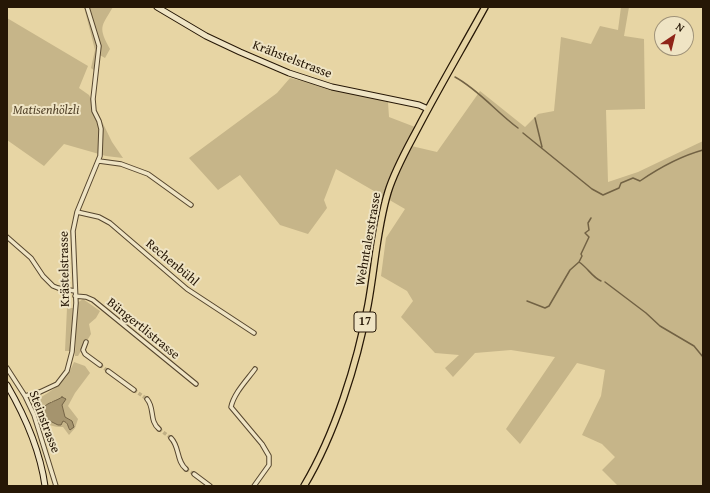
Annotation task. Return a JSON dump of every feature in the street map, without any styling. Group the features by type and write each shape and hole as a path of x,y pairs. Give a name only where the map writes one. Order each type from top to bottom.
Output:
{"main road":[{"name":"Krähstelstrasse","path":"157,7 206,36 290,73 332,87 419,105 428,109"},
{"name":"Wehntalerstrasse","path":"304,486 324,446 349,380 364,326 380,226 389,189 401,160 485,7"},
{"path":"7,385 18,404 33,439 45,486"}],"street":[{"name":"Krästelstrasse","path":"25,396 40,392 57,384 67,371 72,352 75,296 73,231 77,212 99,161 101,129 94,110 93,99 99,49 87,7"},
{"path":"99,161 121,164 148,174 191,205"},
{"name":"Rechenbühl","path":"77,212 99,216 110,223 187,289 254,333"},
{"path":"7,237 31,258 43,276 53,286 75,291"},
{"name":"Büngertlistrasse","path":"75,296 86,297 92,300 196,384"},
{"path":"86,342 82,350 84,354 100,365"},
{"name":"Steinstrasse","path":"7,368 25,396 42,437 56,486"},
{"path":"254,486 269,466 269,456 262,444 231,407 236,396 255,369"},
{"path":"108,371 134,390"},
{"path":"146,399 151,405 153,419 159,429"},
{"path":"171,438 176,444 178,457 186,469"},
{"path":"194,474 210,486"}],"green space":[{"path":"84,7 113,7 102,27 110,49 105,58 98,54 95,71 91,68 95,50"},
{"path":"621,7 629,7 624,36 644,39 645,109 606,110 608,182 638,172 703,141 703,486 618,486 602,470 615,457 602,444 582,435 601,396 605,370 577,363 520,444 506,429 555,357 511,350 475,353 453,377 445,368 459,355 435,353 401,317 413,301 407,291 381,276 386,238 405,209 336,169 324,200 327,208 308,234 280,225 240,175 218,190 189,158 277,93 290,78 388,102 389,117 415,127 407,145 437,152 480,91 525,127 538,114 554,111 561,37 591,44 600,26 618,30"},
{"name":"Matisenhölzli","path":"7,18 88,66 79,88 89,95 112,142 123,158 106,156 64,144 44,166 7,140"},
{"path":"83,299 100,311 96,318 89,324 91,334 78,356 75,356 77,303"},
{"path":"67,308 73,308 70,351 65,351"},
{"path":"74,362 85,366 90,373 75,393 68,406 78,419 75,428 69,435 63,427 51,426 38,418 35,408 35,401 63,381 71,370","holes":["51,401 56,401 62,405 65,417 72,421 73,425 63,421 58,425 47,418"]}],"shaded area":[{"path":"62,397 66,399 62,405 65,417 72,421 74,427 70,430 67,424 63,421 61,425 58,425 42,417 42,412 45,406"}],"waterway":[{"path":"455,77 472,88 518,128"},
{"path":"535,118 542,147"},
{"path":"523,133 592,189 603,195 619,188 621,183 633,178 640,181 670,163 703,150"},
{"path":"527,301 545,308 549,306 570,270 579,262 582,256 581,254 589,237 585,233 589,230 588,223 591,218"},
{"path":"579,262 601,281"},
{"path":"605,282 646,313 660,326 694,346 703,357"}],"tunnel":[{"path":"100,365 108,371"},
{"path":"134,390 147,399"},
{"path":"159,429 171,438"},
{"path":"186,469 194,474"}]}
